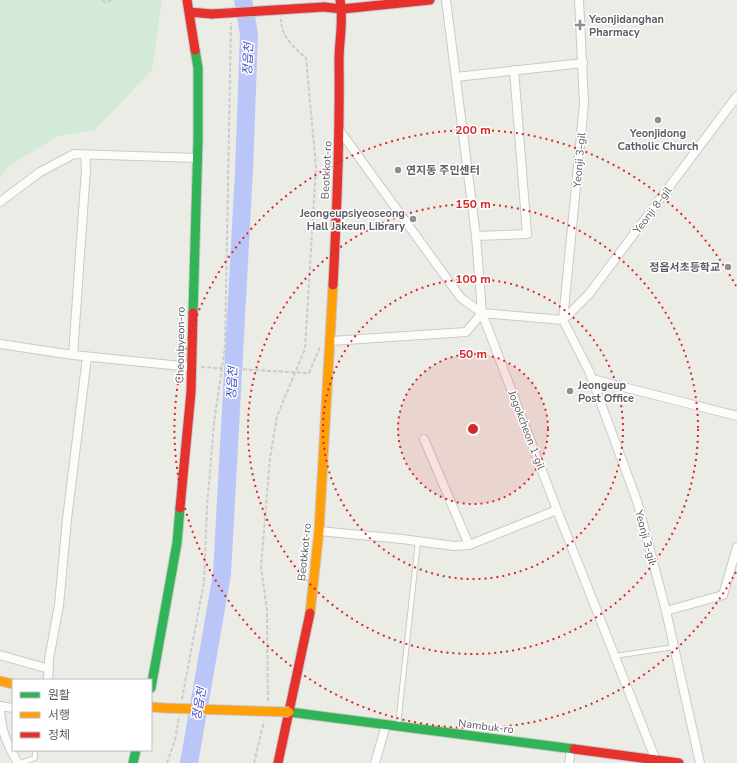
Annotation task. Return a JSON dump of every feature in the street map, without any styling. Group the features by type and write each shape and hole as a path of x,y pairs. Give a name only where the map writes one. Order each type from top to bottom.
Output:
{"street":[{"name":"Cheonbyeon-ro","path":"152,683 169,596 177,543 183,492 191,367 198,158 198,68 187,0"},
{"name":"Beotkkot-ro","path":"278,763 309,621 319,531 331,341 340,131 339,40 342,9 340,0"},
{"path":"188,12 212,14 324,7 342,9 430,0"},
{"name":"Jogokcheon 1-gil","path":"446,0 476,236 482,313 557,510 657,761"},
{"name":"Yeonji 3-gil","path":"579,0 584,104 563,320 592,379 637,501 675,647 700,763"},
{"path":"456,77 583,63"},
{"path":"476,236 527,234 514,70"},
{"name":"Yeonji 8-gil","path":"563,320 589,294 737,96"},
{"path":"340,131 461,298 482,313 563,320"},
{"path":"0,202 40,172 74,154 198,158"},
{"path":"73,355 86,169 84,155"},
{"path":"331,341 466,332 482,313"},
{"path":"0,344 73,355 191,367"},
{"path":"48,679 48,669 59,605 67,519 87,356"},
{"path":"592,379 737,416"},
{"path":"424,439 469,546"},
{"path":"319,531 454,546 469,546 557,510"},
{"path":"666,611 723,595 737,547"},
{"path":"0,655 48,669"},
{"path":"0,681 12,684"},
{"path":"12,708 0,706 0,723 9,748 20,763"},
{"name":"Nambuk-ro","path":"152,707 289,712 679,763"},
{"path":"375,763 386,725"},
{"path":"569,763 571,749"},
{"path":"133,763 136,751"}],"lane":[{"path":"398,726 418,541"},
{"path":"615,656 675,647"},
{"path":"20,763 35,758 35,751"}],"path":[{"path":"102,0 105,2 114,0"},
{"path":"268,702 267,610 260,567 269,466 277,416 305,349 316,167 306,58 293,47 281,29 281,14"},
{"path":"182,701 204,582 207,507 214,431 223,370 229,185 230,20"},
{"path":"191,367 223,370 309,373 320,346 331,341"},
{"path":"167,763 175,740 179,716"},
{"path":"254,763 265,716"}],"green space":[{"path":"0,0 162,0 152,70 95,130 58,136 9,166 0,179"}],"waterway":[{"name":"정읍천","path":"189,763 222,574 244,171 249,34 243,0"}],"traffic: fast":[{"path":"193,313 198,140 198,68 195,50"},
{"path":"152,682 177,543 180,508"},
{"path":"289,712 574,749"},
{"path":"133,763 136,751"}],"traffic: slow":[{"path":"310,613 319,531 333,285"},
{"path":"0,681 12,684"},
{"path":"152,707 164,708"},
{"path":"164,708 289,712"}],"traffic: jam":[{"path":"187,0 195,50"},
{"path":"333,285 339,144 339,60 342,15 340,0"},
{"path":"324,7 342,9 430,0"},
{"path":"212,14 324,7"},
{"path":"189,12 212,14"},
{"path":"180,508 191,392 193,313"},
{"path":"278,763 310,613"},
{"path":"574,749 679,763"}],"place":[{"name":"Yeonjidanghan Pharmacy","path":"580,25"},
{"name":"Yeonjidong Catholic Church","path":"658,120"},
{"name":"연지동 주민센터","path":"398,170"},
{"name":"Jeongeupsiyeoseong Hall Jakeun Library","path":"413,219"},
{"name":"정읍서초등학교","path":"728,267"},
{"name":"Jeongeup Post Office","path":"570,391"}]}
